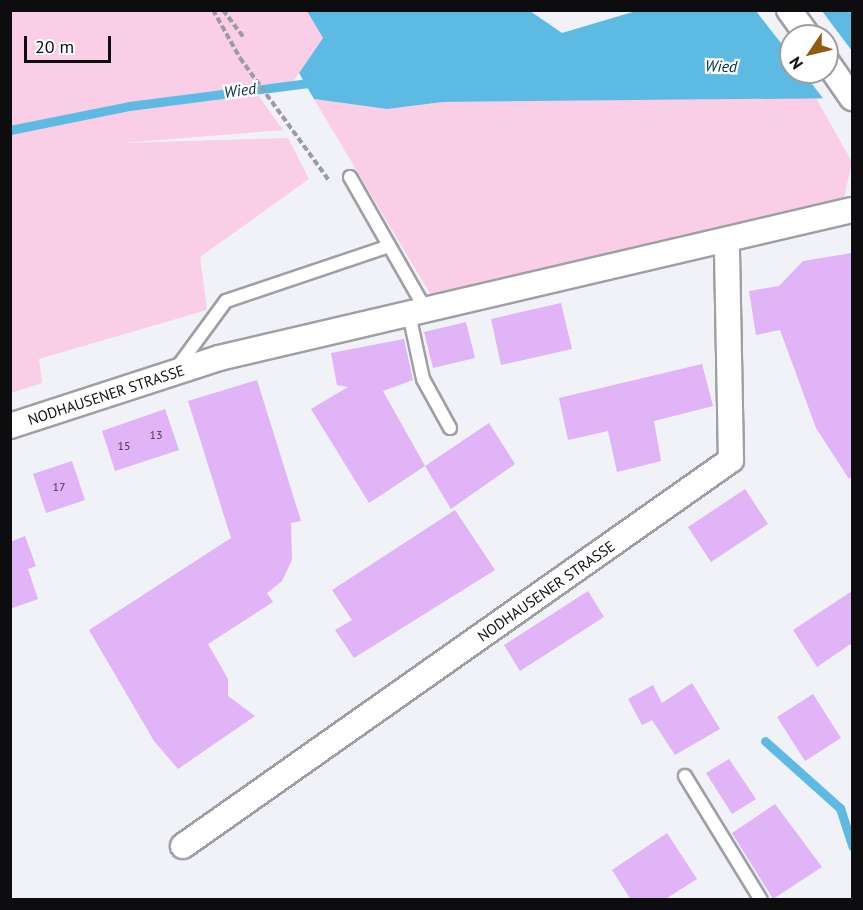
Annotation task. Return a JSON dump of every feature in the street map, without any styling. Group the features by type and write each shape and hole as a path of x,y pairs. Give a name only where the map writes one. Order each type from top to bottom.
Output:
{"street":[{"path":"789,10 799,24"},
{"path":"839,79 852,98"},
{"name":"NODHAUSENER STRASSE","path":"10,426 172,374 418,312 727,244 852,210"},
{"name":"NODHAUSENER STRASSE","path":"183,846 731,460 727,244"}],"lane":[{"path":"350,177 389,246 418,312 423,379 450,428"},
{"path":"172,374 226,301 389,246"},
{"path":"685,776 761,900"}],"path":[{"path":"213,10 240,58 326,177"},
{"path":"223,10 244,39"}],"shaded area":[{"path":"10,11 307,11 323,38 292,83 251,85 283,130 122,143 288,138 309,179 200,257 207,310 39,359 42,383 11,393"},
{"path":"816,98 852,162 843,202 432,297 314,99 387,109 443,102"}],"water":[{"path":"307,11 530,11 562,33 636,11 852,11 852,98 443,102 387,109 314,99 299,73 323,38"}],"pier":[{"path":"756,11 822,11 832,24 779,24 779,41"},
{"path":"839,34 852,51 852,101 825,101 812,84 839,84"}],"building":[{"path":"852,253 852,476 849,479 816,428 780,330 756,335 749,291 779,286 803,261"},
{"path":"561,303 572,349 501,365 491,319"},
{"path":"466,322 475,358 433,368 424,332"},
{"path":"404,339 413,380 383,391 425,466 369,503 311,409 348,387 337,385 331,353"},
{"path":"702,364 713,406 654,421 661,461 617,472 608,431 568,440 559,398"},
{"path":"257,380 301,521 291,523 292,560 282,581 267,593 273,602 208,644 228,679 228,696 255,716 178,769 154,741 89,630 231,538 188,401"},
{"path":"165,409 179,450 115,471 102,431"},
{"path":"489,423 515,464 451,509 425,466"},
{"path":"72,461 85,500 46,513 33,474"},
{"path":"745,489 768,524 711,562 688,527"},
{"path":"455,510 495,570 354,658 335,630 352,620 332,590"},
{"path":"25,536 36,566 28,569 38,599 10,609 10,542"},
{"path":"588,591 604,617 520,671 504,645"},
{"path":"852,591 852,643 817,667 793,630"},
{"path":"692,683 720,729 675,755 652,720 642,725 628,699 653,685 662,703"},
{"path":"813,694 841,738 805,761 777,717"},
{"path":"729,759 756,799 732,814 706,773"},
{"path":"775,804 822,867 773,899 732,833"},
{"path":"667,833 697,879 664,900 631,900 612,870"}],"waterway":[{"name":"Wied","path":"10,130 129,106 316,82"},
{"path":"765,741 840,808 852,846"}]}
